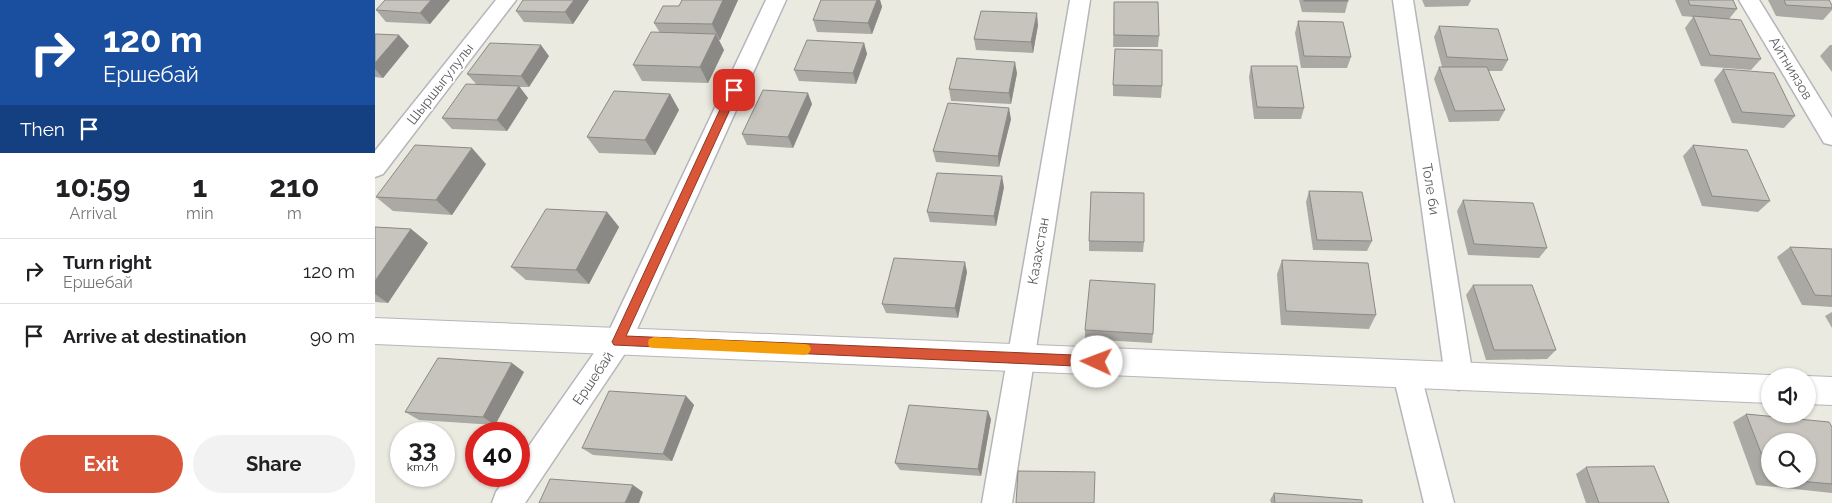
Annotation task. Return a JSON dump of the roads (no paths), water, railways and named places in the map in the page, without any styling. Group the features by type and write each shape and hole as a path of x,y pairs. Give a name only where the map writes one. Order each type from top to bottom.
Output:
{"street":[{"name":"Шыршыгулулы","path":"375,168 506,0"},
{"name":"Ершебай","path":"507,503 618,342 776,0"},
{"name":"Казахстан","path":"997,503 1080,0"},
{"name":"Толе би","path":"1403,0 1459,377"},
{"name":"Айтниязов","path":"1749,0 1832,137"},
{"path":"375,331 1761,389"},
{"path":"1407,375 1439,503"},
{"path":"1816,390 1832,391"}]}
